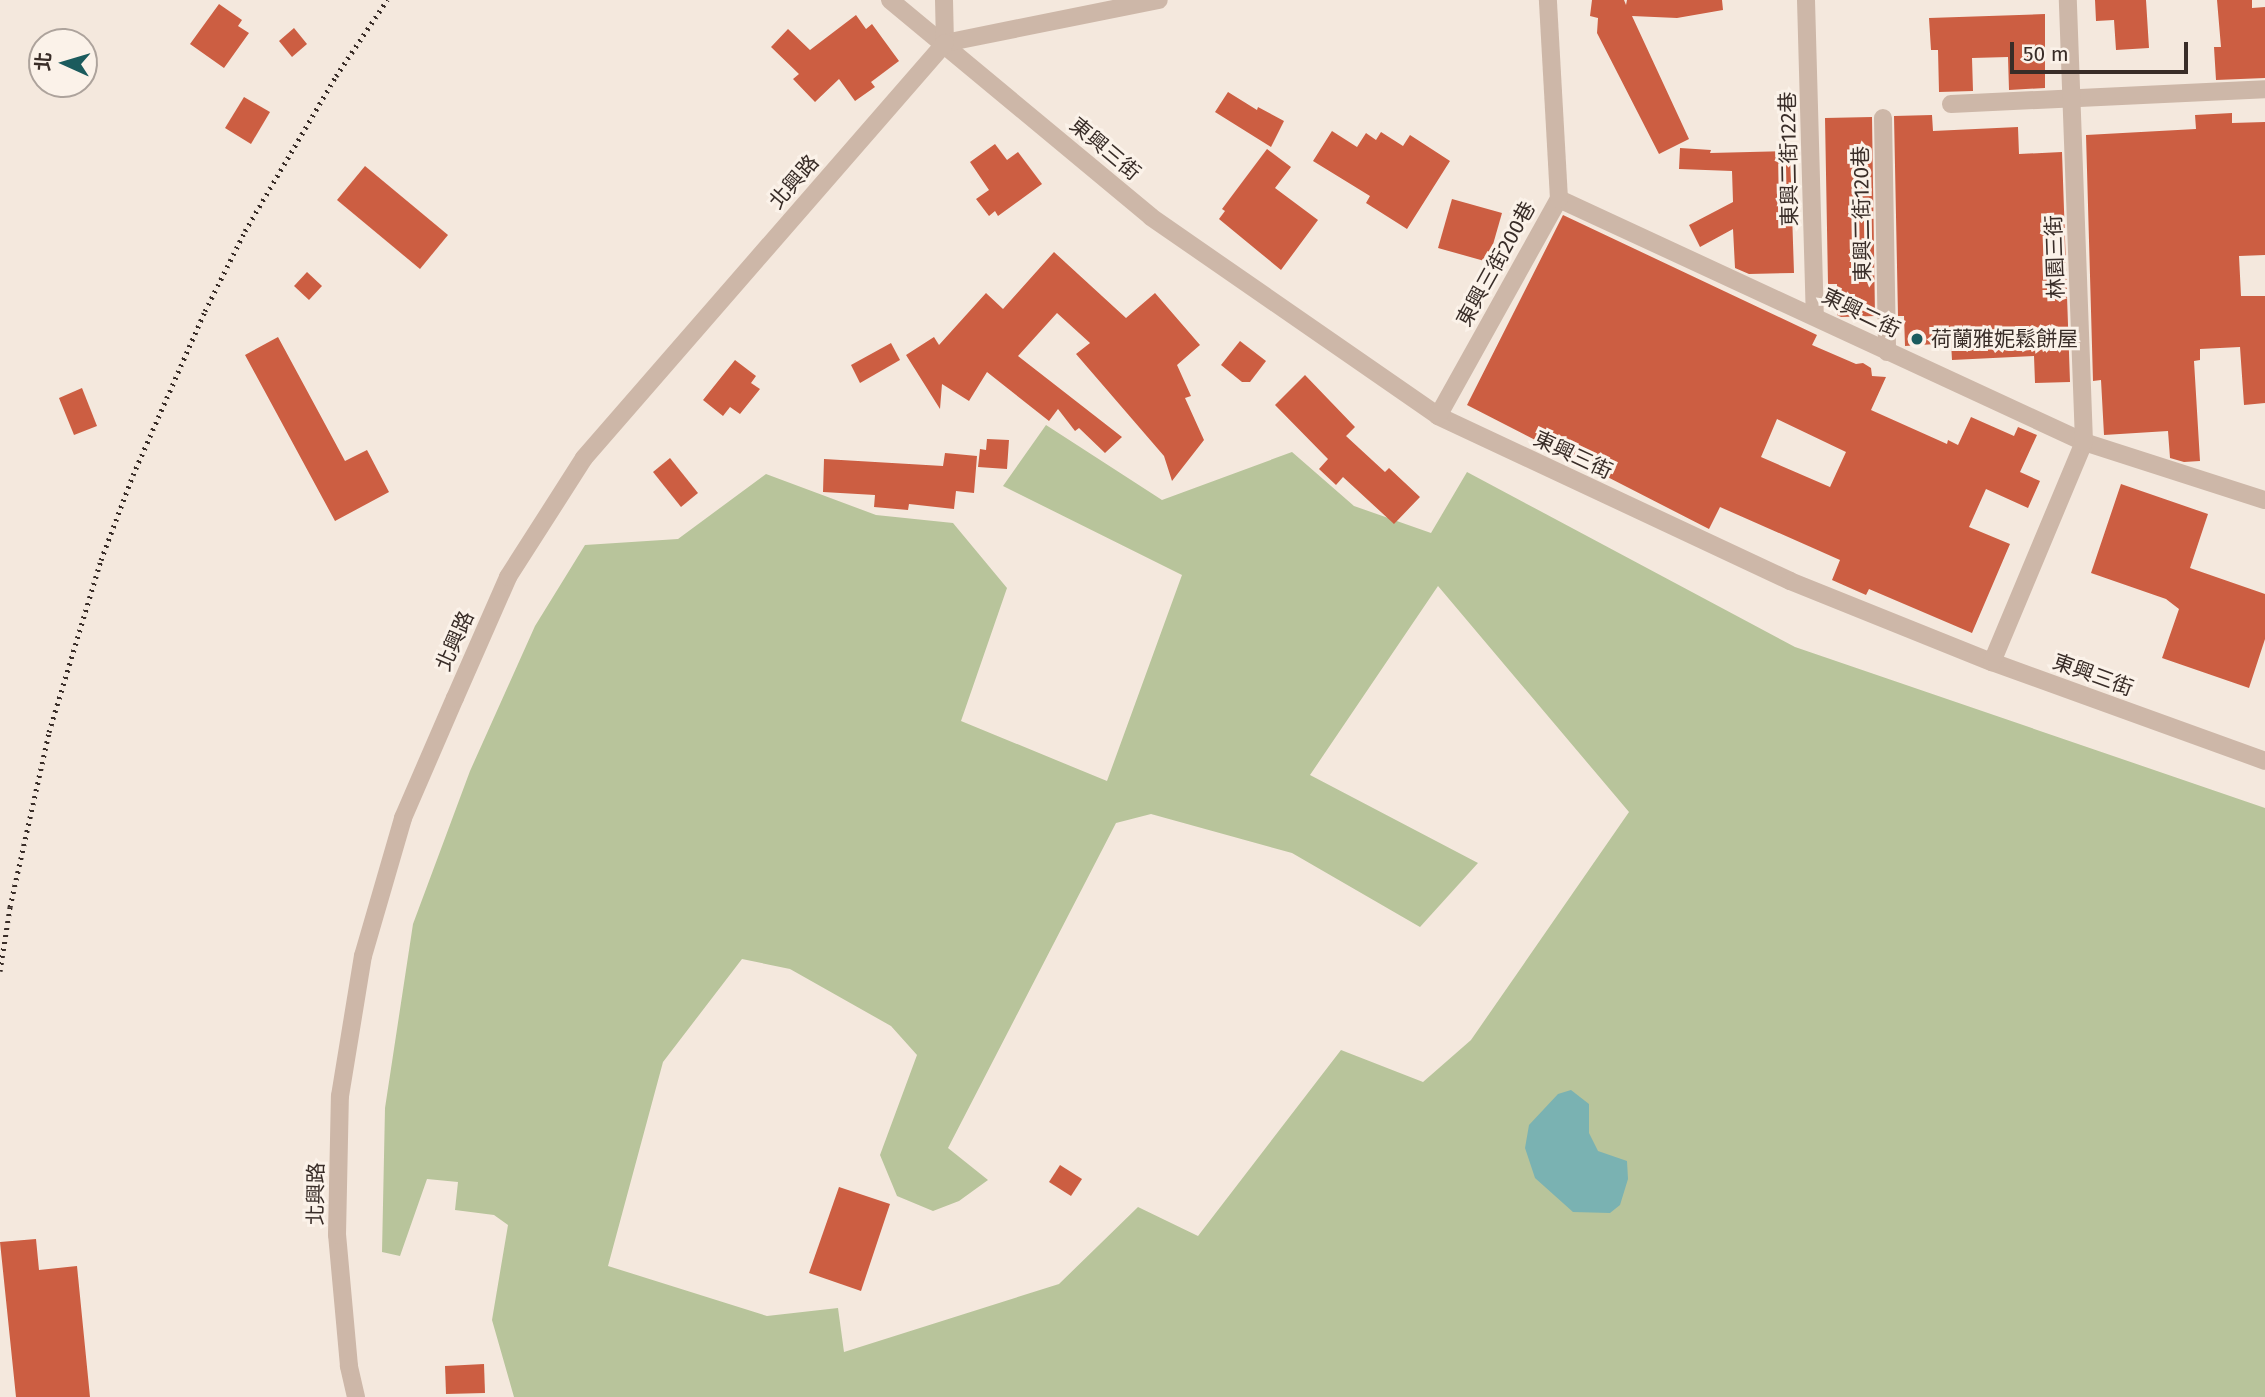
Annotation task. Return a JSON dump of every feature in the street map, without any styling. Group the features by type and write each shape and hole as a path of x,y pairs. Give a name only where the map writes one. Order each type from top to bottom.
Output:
{"street":[{"name":"東興三街","path":"890,0 1151,217 1438,416 1790,582 1992,662 2265,761"},
{"path":"943,0 945,43 1159,0"},
{"name":"東興三街200巷","path":"1438,416 1559,198 1548,0"},
{"name":"東興二街122巷","path":"1806,0 1815,316"},
{"name":"林園三街","path":"1992,662 2084,442 2068,0"},
{"name":"北興路","path":"356,1397 349,1366 337,1235 340,1096 363,956 403,818 454,698 508,577 584,457 945,43"},
{"path":"1951,104 2265,89"},
{"name":"東興二街120巷","path":"1883,118 1887,352"},
{"name":"東興二街","path":"1559,198 2084,442 2265,500"}],"green space":[{"path":"1046,425 1162,500 1292,452 1354,506 1431,533 1467,472 1795,647 2265,808 2265,1397 514,1397 492,1320 508,1225 494,1215 455,1210 458,1182 427,1179 400,1256 382,1252 385,1108 413,924 470,771 535,626 585,545 678,539 766,474 876,515 953,523 1007,588 961,721 1107,781 1182,575 1003,486","holes":["1438,586 1629,812 1471,1040 1423,1082 1341,1050 1198,1236 1138,1207 1059,1284 844,1352 838,1308 767,1316 608,1266 663,1062 742,959 790,969 891,1026 917,1055 880,1155 897,1196 933,1211 959,1201 988,1180 948,1148 1116,823 1151,814 1292,853 1420,927 1478,863 1310,775"]}],"water":[{"path":"1571,1090 1589,1104 1589,1133 1598,1151 1627,1161 1628,1179 1620,1205 1610,1213 1573,1212 1535,1178 1525,1148 1529,1125 1558,1094"}],"building":[{"path":"1592,0 1624,0 1626,5 1627,0 1722,0 1723,10 1677,18 1632,16 1689,139 1659,154 1597,33 1598,18 1590,16"},
{"path":"2095,0 2146,0 2149,48 2116,50 2114,20 2096,21"},
{"path":"2217,0 2252,0 2252,8 2265,7 2265,78 2216,80 2214,47 2221,47"},
{"path":"219,4 242,20 238,26 249,33 224,68 190,44"},
{"path":"2045,14 2045,88 2009,90 2008,57 1972,58 1973,91 1939,92 1938,50 1931,50 1929,18"},
{"path":"856,15 866,29 872,24 899,61 871,82 875,87 855,101 839,79 815,102 793,79 799,74 771,47 788,29 810,50"},
{"path":"294,28 307,44 292,57 279,41"},
{"path":"1228,92 1257,110 1258,107 1284,121 1271,147 1215,112"},
{"path":"244,97 270,112 251,144 225,128"},
{"path":"2232,113 2232,123 2265,122 2265,255 2239,256 2241,296 2265,296 2265,403 2244,405 2240,347 2200,349 2200,360 2194,361 2200,461 2184,462 2170,458 2168,431 2104,435 2101,380 2093,381 2086,135 2196,129 2195,115"},
{"path":"1932,115 1933,131 2018,127 2019,154 2062,152 2070,382 2035,383 2034,356 1952,360 1951,343 1905,346 1904,316 1898,316 1894,116"},
{"path":"1872,117 1875,316 1841,317 1837,315 1837,284 1828,284 1825,118"},
{"path":"1332,131 1357,147 1366,133 1376,140 1381,132 1403,146 1410,135 1450,161 1407,229 1366,203 1370,196 1313,161"},
{"path":"995,144 1007,160 1018,152 1042,184 998,216 995,211 989,216 976,199 989,190 970,162"},
{"path":"1680,148 1711,150 1710,153 1790,151 1794,273 1749,274 1735,268 1733,229 1700,247 1689,225 1733,202 1732,171 1679,169"},
{"path":"1267,149 1291,167 1275,188 1318,220 1281,270 1219,219 1225,211 1222,209"},
{"path":"365,166 448,235 420,269 337,200"},
{"path":"1452,199 1502,213 1488,262 1438,248"},
{"path":"1563,215 1817,335 1812,345 1856,364 1863,363 1871,368 1872,376 1886,377 1871,410 1947,444 1948,440 1958,445 1971,417 2014,436 2018,427 2037,435 2020,472 2040,481 2028,508 1986,489 1969,527 2010,544 1972,633 1869,589 1866,595 1832,580 1840,560 1720,507 1709,529 1467,405","holes":["1777,419 1846,452 1830,487 1761,457"]},
{"path":"1054,252 1126,318 1155,293 1200,345 1177,365 1191,396 1185,398 1204,440 1172,481 1164,456 1076,354 1090,343 1057,313 1018,356 1122,437 1105,453 1079,428 1075,431 1058,409 1049,421 987,372 969,401 942,384 940,409 906,355 934,337 939,345 986,293 1003,309"},
{"path":"307,272 322,286 309,300 294,286"},
{"path":"278,337 345,461 367,450 389,492 335,521 245,355"},
{"path":"1240,341 1266,361 1250,382 1242,382 1221,365"},
{"path":"891,343 900,360 860,383 851,365"},
{"path":"735,360 756,376 751,383 760,389 740,414 730,407 723,416 703,400"},
{"path":"1305,375 1355,427 1346,436 1385,472 1389,468 1420,497 1394,524 1343,477 1336,485 1319,469 1328,459 1275,405"},
{"path":"82,388 97,426 74,435 59,398"},
{"path":"987,439 1009,440 1007,469 978,467 980,449 986,450"},
{"path":"945,453 977,456 974,493 956,491 954,509 909,504 908,510 874,507 875,495 823,492 824,459 943,466"},
{"path":"670,458 698,493 681,507 653,472"},
{"path":"2121,484 2208,514 2190,568 2265,594 2265,639 2249,688 2162,658 2179,609 2166,599 2091,573"},
{"path":"1060,1165 1082,1179 1071,1196 1049,1182"},
{"path":"839,1187 890,1204 861,1291 809,1273"},
{"path":"36,1239 39,1270 77,1266 90,1397 16,1397 0,1242"},
{"path":"484,1364 485,1393 446,1394 445,1366"}],"railway":[{"path":"0,971 10,907 49,732 101,560 133,475 205,311 245,231 336,76 387,0"}],"place":[{"name":"荷蘭雅妮鬆餅屋","path":"1917,339"}]}
